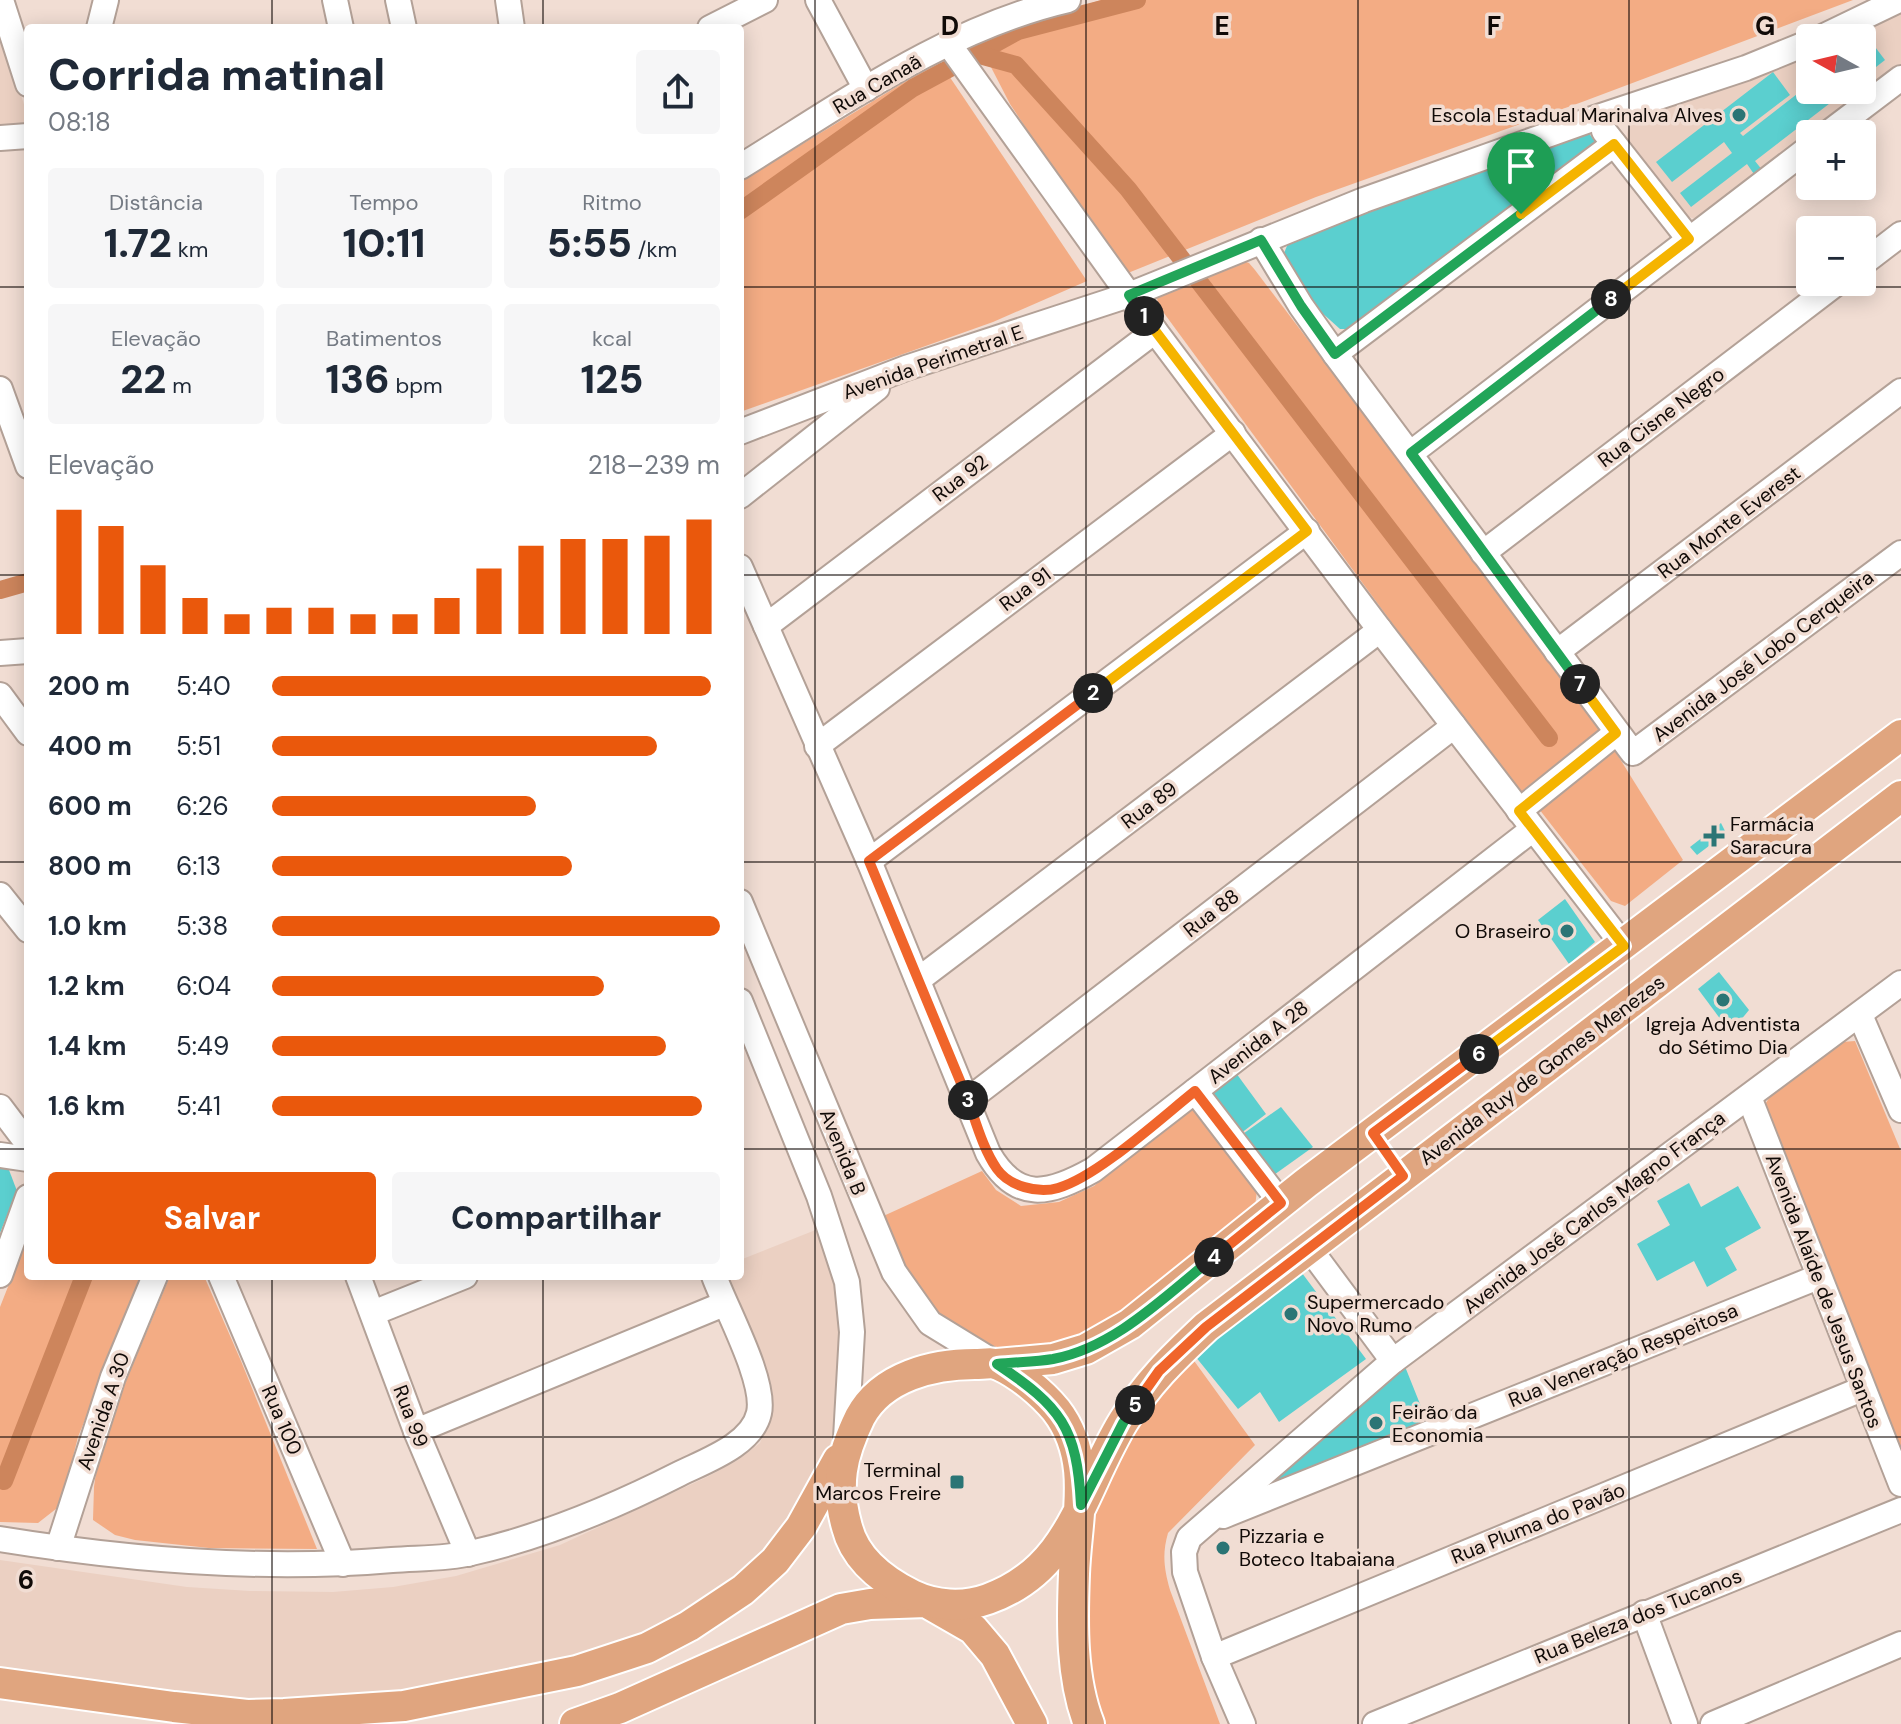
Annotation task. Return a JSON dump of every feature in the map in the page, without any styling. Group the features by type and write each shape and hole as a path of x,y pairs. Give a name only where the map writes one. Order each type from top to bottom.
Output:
{"main road":[{"path":"0,1683 218,1712 284,1714 404,1706 577,1671 647,1648 689,1626 743,1590 775,1561 801,1527 863,1412 887,1388 916,1372 949,1364 1053,1359 1086,1349 1130,1324 1281,1203 1901,735"},
{"name":"Avenida Ruy de Gomes Menezes","path":"1081,1505 1123,1423 1159,1371 1234,1304 1901,796"},
{"path":"1373,1133 1403,1176"},
{"path":"997,1364 1042,1396 1067,1428 1075,1446 1080,1471 1081,1505 1074,1573 1075,1645 1078,1685 1089,1724"},
{"path":"845,1448 839,1500 849,1535 868,1565 896,1587 973,1629 995,1655 1032,1724"},
{"path":"575,1724 620,1708 841,1609 870,1604 974,1604 1003,1594 1035,1575 1057,1550 1081,1505"}],"street":[{"path":"1,0 24,72"},
{"path":"100,24 106,0"},
{"path":"335,0 340,24"},
{"path":"398,0 403,24"},
{"path":"508,0 511,24"},
{"path":"718,24 765,0"},
{"path":"818,0 866,89"},
{"name":"Rua Canaã","path":"744,165 866,89 1007,18 1068,0"},
{"path":"1849,24 1899,0"},
{"path":"951,48 1155,331 1624,946"},
{"name":"Avenida Perimetral E","path":"744,430 897,372 1129,295 1261,240 1796,48"},
{"path":"1846,120 1901,78"},
{"path":"1595,118 1689,239"},
{"path":"0,138 24,136"},
{"path":"1335,354 1614,144"},
{"path":"1411,453 1796,158"},
{"path":"1876,253 1901,234"},
{"path":"1261,240 1335,354 1616,733"},
{"name":"Rua Cisne Negro","path":"1483,553 1820,296"},
{"name":"Rua 92","path":"766,626 1155,331"},
{"path":"744,493 897,372"},
{"path":"0,389 24,455"},
{"name":"Rua Monte Everest","path":"1557,652 1901,391"},
{"name":"Rua 91","path":"817,746 1233,433"},
{"path":"869,861 1307,531"},
{"name":"Avenida José Lobo Cerqueira","path":"1616,733 1633,753 1901,553"},
{"name":"Avenida A 28","path":"744,576 869,861 988,1153 1007,1180 1020,1186 1055,1189 1093,1170 1195,1091 1526,820 1616,733"},
{"name":"Rua 89","path":"918,980 1380,630"},
{"path":"0,653 24,651"},
{"path":"0,695 24,728"},
{"name":"Rua 88","path":"968,1100 1454,726"},
{"path":"0,895 24,925"},
{"name":"Avenida B","path":"744,912 894,1272 930,1323 997,1364"},
{"name":"Avenida José Carlos Magno França","path":"1243,1724 1214,1657 1185,1572 1189,1538 1393,1361 1901,983"},
{"path":"744,1011 819,1196 840,1252 847,1282 852,1332 845,1448"},
{"path":"1860,1015 1901,1110"},
{"path":"1195,1091 1281,1203"},
{"name":"Avenida Alaíde de Jesus Santos","path":"1749,1097 1901,1484"},
{"path":"0,1107 24,1139"},
{"path":"0,1155 24,1158"},
{"path":"0,1275 24,1208"},
{"path":"1309,1248 1393,1361"},
{"name":"Rua Veneração Respeitosa","path":"1206,1522 1818,1277"},
{"name":"Avenida A 30","path":"58,1548 113,1377 153,1280"},
{"name":"Rua 100","path":"223,1280 343,1564"},
{"name":"Rua 99","path":"360,1280 416,1431 468,1554"},
{"path":"373,1313 455,1280"},
{"path":"0,1539 201,1562 343,1564 468,1554 540,1533 638,1495 724,1451 746,1436 759,1415 757,1389 752,1367 715,1280"},
{"path":"416,1431 724,1304"},
{"name":"Rua Pluma do Pavão","path":"1214,1657 1862,1389"},
{"name":"Rua Beleza dos Tucanos","path":"1375,1724 1901,1510"},
{"path":"1644,1613 1685,1724"},
{"path":"1713,1724 1901,1644"}],"shaded area":[{"path":"1101,0 1853,0 1582,102 1316,197 1123,275 1010,104 977,40"},
{"name":"Escola Estadual Marinalva Alves","path":"1901,13 1901,65 1876,84 1876,25"},
{"path":"0,34 24,104 24,124 0,128"},
{"name":"Escola Estadual Marinalva Alves","path":"1796,57 1796,104 1851,104 1830,120 1796,120 1796,147 1707,216 1696,219 1679,214 1629,152 1626,140 1628,129 1635,119"},
{"path":"939,61 1087,281 993,322 744,411 744,180"},
{"path":"1241,260 1255,270 1604,730 1520,797 1158,305 1157,298 1163,292"},
{"path":"1615,751 1683,860 1625,906 1611,901 1539,809"},
{"path":"1855,1041 1901,1151 1901,1450 1772,1141 1762,1109 1771,1095 1842,1042"},
{"path":"1191,1106 1257,1190 1255,1207 1110,1327 1067,1348 1001,1349 967,1338 937,1316 911,1284 879,1218 982,1171 996,1190 1021,1206 1059,1202 1094,1186"},
{"path":"818,1229 838,1294 841,1340 834,1429 825,1464 782,1538 681,1623 624,1646 379,1701 247,1705 0,1675 0,1560 187,1587 333,1592 393,1587 456,1576 560,1545 738,1460 760,1443 768,1423 770,1402 724,1280 744,1280 744,1258"},
{"path":"24,1246 24,1280 141,1280 78,1437 61,1505 38,1523 0,1522 0,1307"},
{"path":"168,1280 206,1280 317,1549 209,1548 115,1535 93,1520 100,1443"},
{"path":"1192,1358 1255,1445 1168,1533 1165,1548 1170,1590 1220,1724 1095,1724 1078,1607 1095,1500 1140,1417"}],"building":[{"path":"1876,48 1885,60 1876,67"},
{"name":"Escola Estadual Marinalva Alves","path":"1773,72 1790,95 1740,133 1743,136 1796,95 1796,104 1829,104 1808,120 1796,120 1796,129 1755,161 1763,171 1756,177 1747,164 1691,207 1680,193 1732,153 1724,142 1672,182 1656,162"},
{"path":"1588,132 1596,143 1348,329 1340,329 1320,311 1286,263 1284,253 1290,239"},
{"path":"1721,823 1726,833 1697,855 1690,847"},
{"name":"O Braseiro","path":"1565,899 1595,942 1569,964 1538,920"},
{"name":"Igreja Adventista do Sétimo Dia","path":"1719,972 1749,1010 1740,1021 1727,1028 1698,989"},
{"path":"1236,1073 1266,1114 1240,1134 1208,1093"},
{"path":"1281,1107 1313,1147 1271,1177 1240,1136"},
{"path":"0,1166 9,1170 17,1191 0,1233"},
{"path":"1689,1183 1701,1207 1738,1186 1761,1228 1725,1248 1737,1270 1707,1287 1694,1261 1657,1281 1637,1244 1670,1225 1657,1201"},
{"name":"Supermercado Novo Rumo","path":"1302,1273 1366,1359 1279,1422 1260,1392 1238,1409 1195,1356"},
{"path":"1404,1364 1428,1424 1310,1473 1309,1468 1285,1486 1274,1474"}],"waterway":[{"path":"976,54 1018,31 1137,0"},
{"path":"744,208 913,88 976,54 1016,65 1128,189 1549,738"},
{"path":"0,590 24,583"},
{"path":"4,1481 82,1280"}],"place":[{"name":"Escola Estadual Marinalva Alves","path":"1739,115"},
{"name":"Farmácia Saracura","path":"1714,836"},
{"name":"O Braseiro","path":"1567,931"},
{"name":"Igreja Adventista do Sétimo Dia","path":"1723,1000"},
{"name":"Supermercado Novo Rumo","path":"1291,1314"},
{"name":"Feirão da Economia","path":"1376,1423"},
{"name":"Terminal Marcos Freire","path":"957,1482"},
{"name":"Pizzaria e Boteco Itabaiana","path":"1223,1548"}],"route":[{"path":"1614,144 1689,239 1411,453 1616,733 1519,811 1624,946 1373,1133 1403,1176 1234,1304 1159,1371 1123,1423 1081,1505 1080,1471 1075,1446 1067,1428 1042,1396 997,1364 1053,1359 1086,1349 1130,1324 1281,1203 1195,1091 1093,1170 1065,1186 1036,1189 1007,1180 988,1153 869,861 1307,531 1129,295 1261,240 1335,354 1521,214 1614,144"}]}
